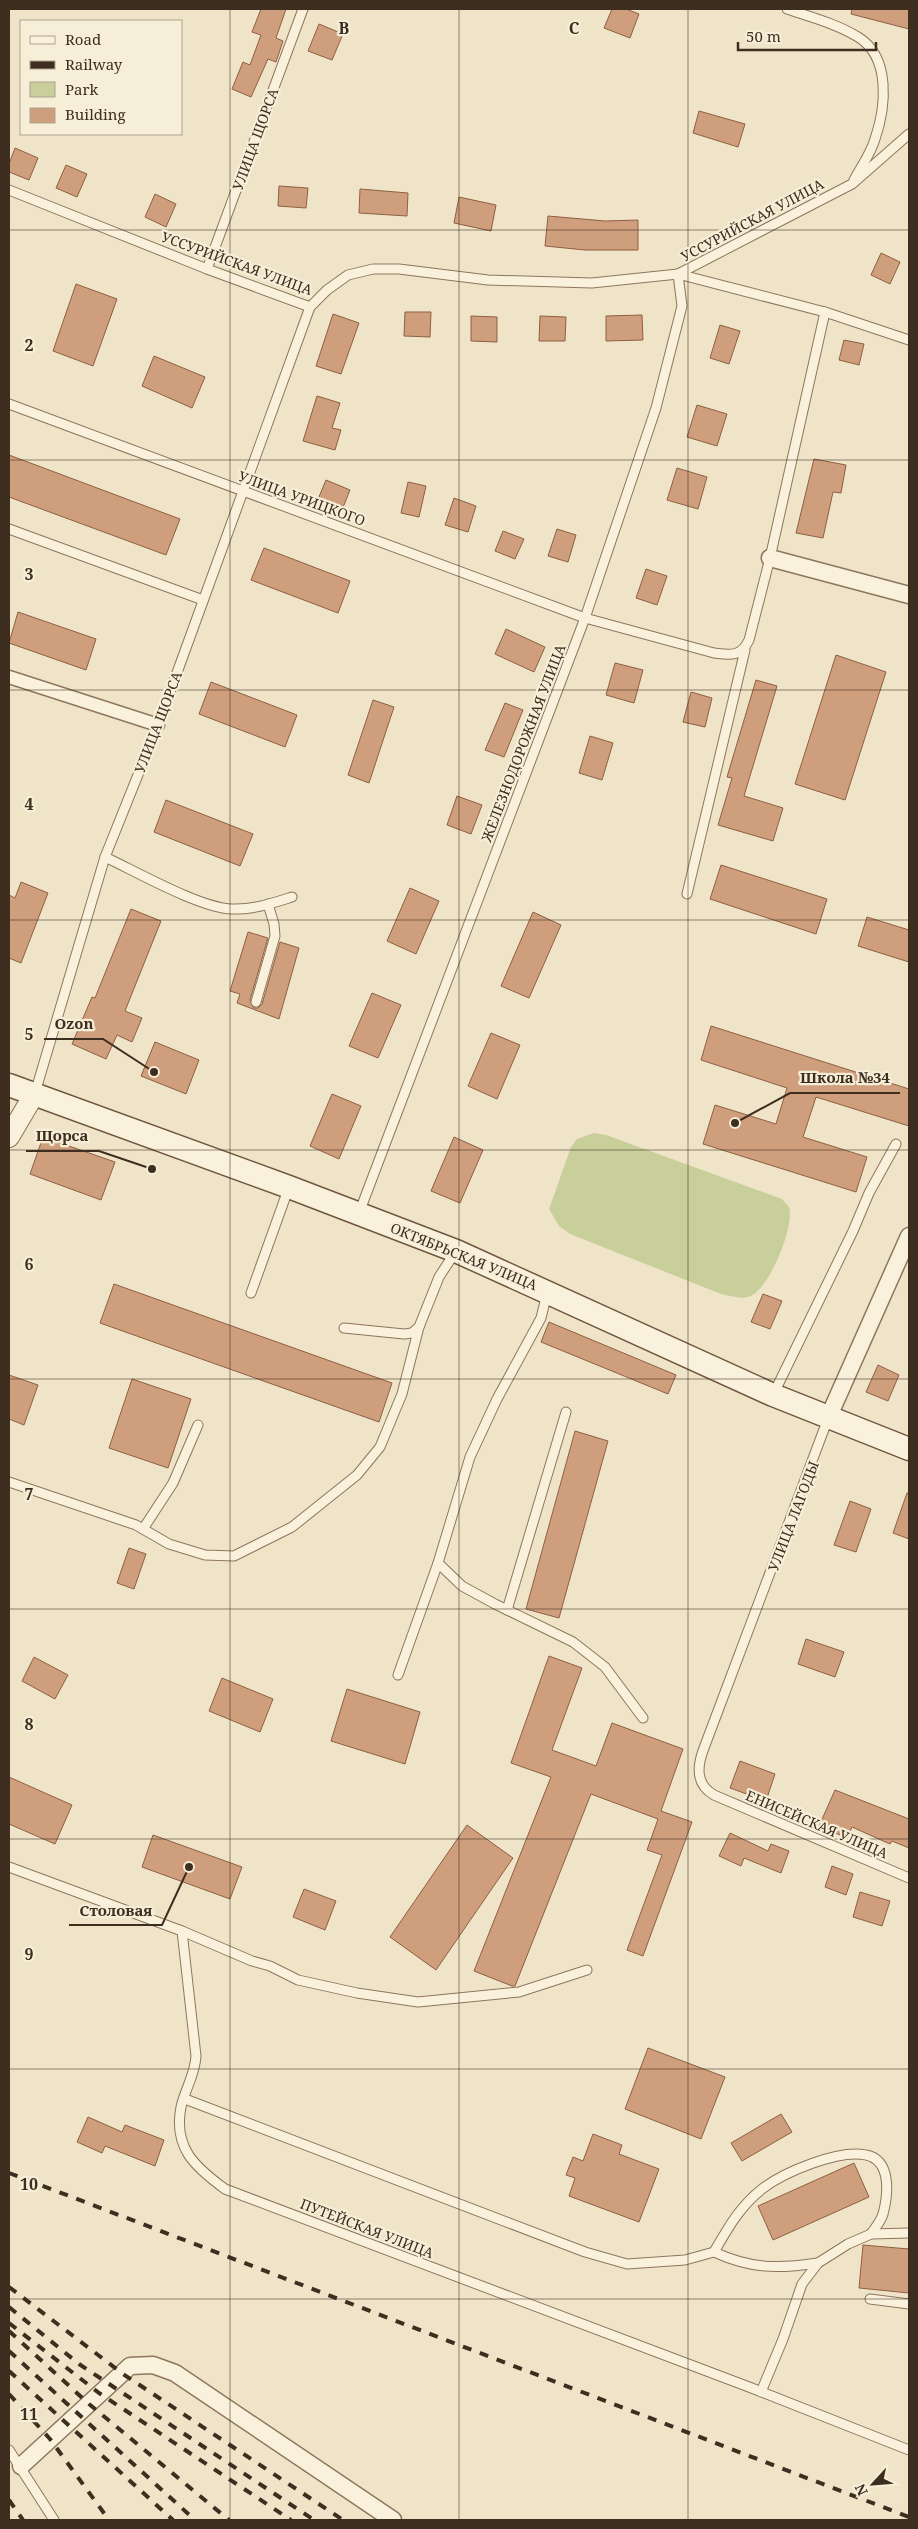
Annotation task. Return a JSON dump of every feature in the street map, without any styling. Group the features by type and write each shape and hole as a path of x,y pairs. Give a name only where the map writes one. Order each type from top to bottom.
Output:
{"main road":[{"name":"ОКТЯБРЬСКАЯ УЛИЦА","path":"9,1085 289,1187 456,1251 548,1291 773,1395 909,1449"}],"street":[{"path":"770,558 909,595"},
{"path":"9,677 158,725"},
{"name":"УЛИЦА ЩОРСА","path":"9,1138 35,1094"},
{"name":"УЛИЦА ЛАГОДЫ","path":"829,1416 909,1236"},
{"path":"21,2466 79,2415 99,2393 130,2366 154,2364 175,2373 393,2520"}],"lane":[{"name":"УЛИЦА ЩОРСА","path":"207,269 303,9"},
{"path":"787,9 826,22 859,38 871,49 881,64 883,100 875,139 852,184"},
{"name":"УССУРИЙСКАЯ УЛИЦА","path":"9,190 207,269 310,307 327,290 348,276 373,269 399,269 488,280 592,283 678,274 852,184 909,134"},
{"path":"678,274 825,312 909,340"},
{"name":"ЖЕЛЕЗНОДОРОЖНАЯ УЛИЦА","path":"358,1214 585,618 656,408 682,306 678,274"},
{"name":"УЛИЦА ЩОРСА","path":"35,1094 105,857 158,725 310,307"},
{"path":"688,894 744,650 770,558 825,312"},
{"name":"УЛИЦА УРИЦКОГО","path":"9,404 585,618 714,653 734,656 744,650"},
{"path":"9,529 203,600"},
{"path":"105,857 210,905 232,909 254,908 292,898"},
{"path":"256,1002 275,936 268,904"},
{"path":"773,1395 853,1231 869,1193 896,1144"},
{"path":"251,1293 289,1187"},
{"path":"9,1482 143,1529 170,1544 205,1555 234,1556 292,1527 357,1475 380,1446 402,1394 419,1327 439,1278 456,1251"},
{"path":"398,1675 438,1562 470,1457 497,1399 541,1318 548,1291"},
{"path":"344,1328 404,1334 412,1333 419,1327"},
{"path":"507,1610 566,1412"},
{"name":"УЛИЦА ЛАГОДЫ","path":"714,1795 705,1790 700,1781 699,1760 829,1416"},
{"path":"143,1529 173,1483 198,1424"},
{"path":"438,1562 462,1586 573,1642 605,1667 643,1718"},
{"name":"ЕНИСЕЙСКАЯ УЛИЦА","path":"714,1795 909,1878"},
{"path":"9,1867 182,1931 252,1961 270,1966 298,1980 357,1994 418,2002 519,1992 587,1970"},
{"name":"ПУТЕЙСКАЯ УЛИЦА","path":"182,1931 196,2056 195,2072 182,2107 179,2134 184,2148 208,2176 225,2189 909,2450"},
{"path":"184,2099 585,2252 627,2264 685,2260 714,2252 735,2262 757,2266 783,2268 818,2263"},
{"path":"714,2252 733,2217 763,2188 789,2173 852,2153 869,2155 882,2165 888,2184 883,2216 871,2234"},
{"path":"761,2392 783,2339 802,2284 818,2263 848,2244 871,2234 909,2233"},
{"path":"870,2298 909,2304"},
{"path":"9,2450 54,2520"}],"green space":[{"path":"594,1133 606,1135 782,1199 789,1207 790,1216 785,1241 773,1269 758,1290 751,1296 744,1298 721,1294 570,1234 559,1226 549,1209 571,1147 577,1139"}],"building":[{"path":"261,9 286,9 276,38 283,41 276,62 268,59 251,97 232,89 243,62 250,65 261,35 252,32"},
{"path":"612,9 626,9 639,14 630,38 604,28"},
{"path":"852,9 909,9 909,29 851,14"},
{"path":"319,24 343,34 332,60 308,51"},
{"path":"699,111 745,124 738,147 693,133"},
{"path":"15,148 38,158 29,180 9,172 9,164"},
{"path":"66,165 87,174 77,197 56,188"},
{"path":"279,186 308,188 306,208 278,206"},
{"path":"360,189 408,193 407,216 359,213"},
{"path":"155,194 176,204 166,227 145,217"},
{"path":"459,197 496,205 491,231 454,223"},
{"path":"548,216 605,221 638,220 638,250 585,250 545,246"},
{"path":"881,253 900,262 890,284 871,275"},
{"path":"76,284 117,299 93,366 53,351"},
{"path":"405,312 431,312 430,337 404,336"},
{"path":"333,314 359,323 341,374 316,366"},
{"path":"642,315 643,340 606,341 606,316"},
{"path":"471,316 497,317 497,342 471,341"},
{"path":"540,316 566,317 565,341 539,341"},
{"path":"720,325 740,331 729,364 710,358"},
{"path":"844,340 864,344 859,365 839,360"},
{"path":"154,356 205,377 192,408 142,386"},
{"path":"317,396 340,403 332,428 341,430 335,450 303,441"},
{"path":"697,405 727,414 717,446 687,437"},
{"path":"9,455 180,519 166,555 9,497"},
{"path":"814,459 846,465 841,493 833,492 823,538 796,533"},
{"path":"677,468 707,477 698,509 667,500"},
{"path":"326,480 350,490 340,515 316,504"},
{"path":"408,482 426,486 419,517 401,513"},
{"path":"454,498 476,506 468,532 445,525"},
{"path":"557,529 576,535 568,562 548,556"},
{"path":"503,531 524,539 515,559 495,551"},
{"path":"264,548 350,581 338,613 251,580"},
{"path":"646,569 667,576 657,605 636,598"},
{"path":"18,612 96,639 86,670 9,643"},
{"path":"506,629 545,647 534,672 495,654"},
{"path":"836,655 886,672 845,800 795,784"},
{"path":"615,663 643,670 634,703 606,695"},
{"path":"756,680 777,686 744,796 783,808 773,841 718,825 732,778 727,777"},
{"path":"211,682 297,715 285,747 199,714"},
{"path":"691,692 712,698 705,727 683,722"},
{"path":"373,700 394,707 369,783 348,775"},
{"path":"505,703 523,710 504,757 485,750"},
{"path":"590,736 613,743 602,780 579,773"},
{"path":"457,796 482,805 471,834 447,825"},
{"path":"166,800 253,834 240,866 154,832"},
{"path":"721,865 827,899 816,934 710,899"},
{"path":"21,882 48,893 21,963 9,958 9,895 15,898"},
{"path":"410,888 439,901 416,954 387,941"},
{"path":"131,909 161,921 125,1011 142,1018 132,1042 117,1035 106,1059 72,1044 92,997 95,998"},
{"path":"533,912 561,925 529,998 501,986"},
{"path":"867,917 909,930 909,962 858,946"},
{"path":"248,932 268,938 250,1000 254,1008 258,1008 262,1004 280,942 299,948 279,1019 237,1003 240,994 230,991"},
{"path":"372,993 401,1005 378,1058 349,1046"},
{"path":"711,1026 909,1089 909,1126 816,1097 803,1137 867,1157 856,1192 703,1144 715,1105 776,1124 787,1088 701,1060"},
{"path":"491,1033 520,1045 497,1099 468,1086"},
{"path":"155,1042 199,1060 186,1094 141,1076"},
{"path":"332,1094 361,1106 339,1159 310,1146"},
{"path":"43,1137 115,1162 101,1200 30,1174"},
{"path":"454,1137 483,1150 460,1203 431,1191"},
{"path":"114,1284 392,1383 379,1422 100,1323"},
{"path":"763,1294 782,1301 770,1329 751,1322"},
{"path":"549,1322 676,1375 668,1394 541,1342"},
{"path":"878,1365 899,1375 888,1401 866,1392"},
{"path":"9,1375 38,1385 24,1425 9,1419"},
{"path":"132,1379 191,1399 168,1468 109,1448"},
{"path":"575,1431 608,1441 559,1618 526,1609"},
{"path":"907,1493 909,1493 909,1539 893,1533"},
{"path":"850,1501 871,1509 856,1552 834,1545"},
{"path":"129,1548 146,1554 134,1589 117,1583"},
{"path":"806,1639 844,1652 835,1677 798,1664"},
{"path":"549,1656 582,1668 552,1750 596,1766 612,1723 683,1749 661,1811 692,1822 643,1956 627,1950 662,1855 647,1850 658,1819 591,1794 515,1986 512,1986 474,1971 551,1777 511,1763"},
{"path":"34,1657 68,1675 55,1699 22,1681"},
{"path":"222,1678 273,1699 260,1732 209,1711"},
{"path":"347,1689 420,1712 405,1764 331,1741"},
{"path":"740,1761 775,1774 766,1801 730,1788"},
{"path":"9,1777 72,1805 55,1844 9,1824"},
{"path":"835,1790 909,1819 909,1848 892,1841 890,1844 852,1827 847,1838 819,1826"},
{"path":"467,1825 513,1858 436,1970 390,1937"},
{"path":"730,1833 768,1851 771,1844 789,1851 781,1873 744,1858 741,1866 719,1856"},
{"path":"153,1835 242,1867 230,1899 142,1867"},
{"path":"832,1866 853,1874 846,1895 825,1887"},
{"path":"304,1889 336,1901 325,1930 293,1917"},
{"path":"860,1892 890,1901 882,1926 853,1917"},
{"path":"648,2048 725,2077 701,2139 625,2109"},
{"path":"781,2114 792,2132 742,2161 731,2143"},
{"path":"88,2117 122,2132 125,2125 164,2140 155,2166 105,2146 102,2153 77,2142"},
{"path":"593,2134 622,2145 619,2154 659,2169 639,2222 569,2196 575,2178 566,2175 573,2157 583,2161"},
{"path":"854,2163 869,2197 773,2240 758,2206"},
{"path":"863,2245 909,2249 909,2293 859,2288"}],"railway":[{"path":"9,2173 909,2517"},
{"path":"9,2287 123,2374 343,2520"},
{"path":"9,2307 79,2364 314,2520"},
{"path":"9,2323 99,2393 291,2520"},
{"path":"9,2331 89,2404 229,2520"},
{"path":"9,2351 195,2520"},
{"path":"9,2371 173,2520"},
{"path":"9,2394 50,2439 109,2520"},
{"path":"9,2500 23,2520"}],"place":[{"name":"Ozon","path":"154,1072"},
{"name":"Школа №34","path":"735,1123"},
{"name":"Щорса","path":"152,1169"},
{"name":"Столовая","path":"189,1867"}]}
